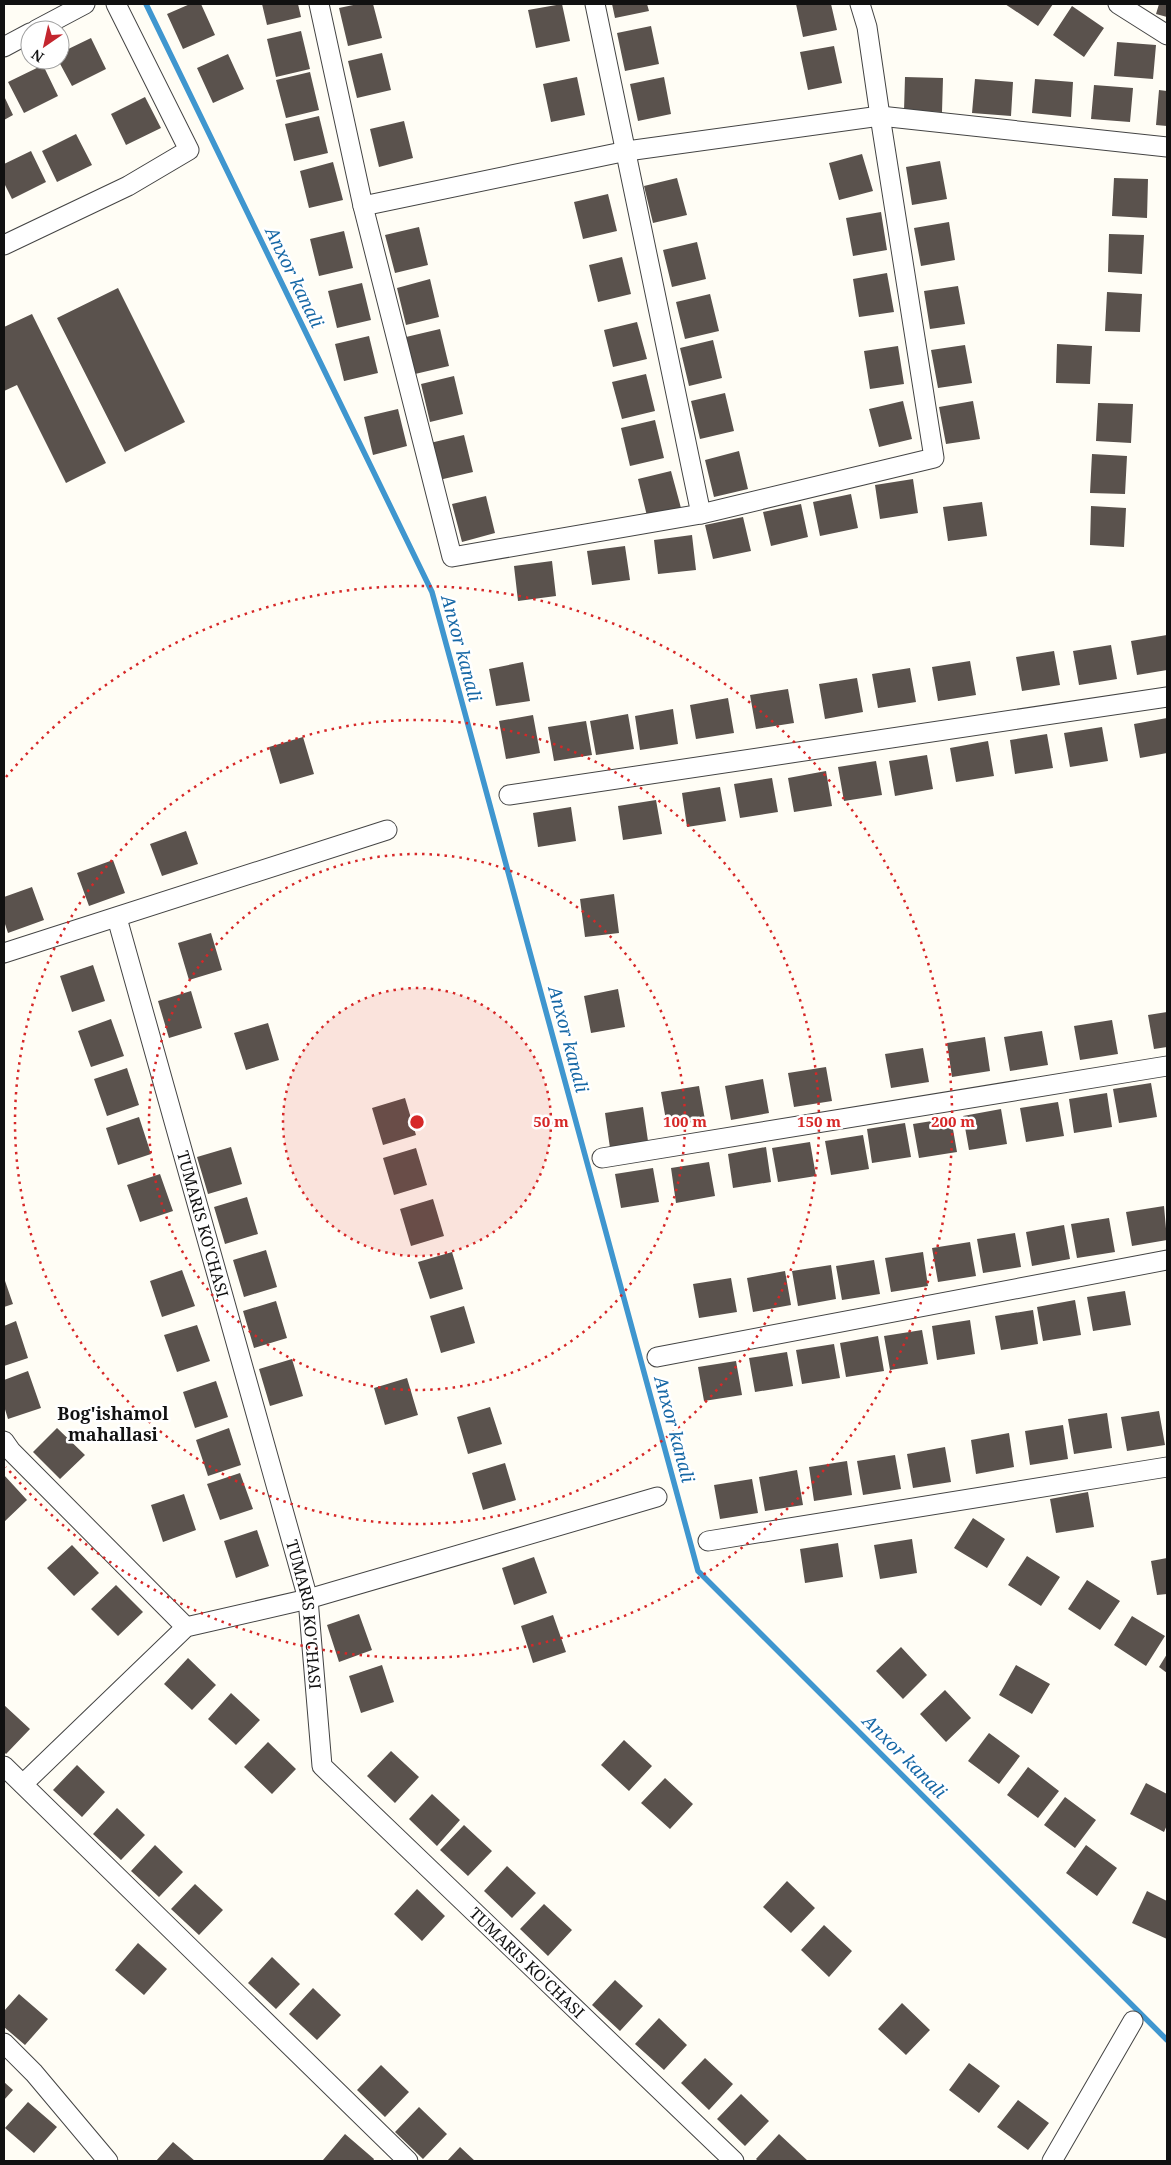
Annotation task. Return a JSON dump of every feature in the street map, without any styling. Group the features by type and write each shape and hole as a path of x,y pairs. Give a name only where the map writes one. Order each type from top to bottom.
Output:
{"street":[{"path":"55,20 85,4"},
{"path":"4,246 128,186 188,150 116,4"},
{"path":"319,4 363,206 452,557 701,514 934,458 880,116 868,27 860,4"},
{"path":"595,4 701,514"},
{"path":"1118,4 1167,35"},
{"path":"4,47 20,38"},
{"path":"363,206 627,151 880,116 1167,147"},
{"path":"509,795 1167,698"},
{"path":"4,953 118,918 387,830"},
{"name":"TUMARIS KO'CHASI","path":"118,918 308,1599 322,1766 734,2161"},
{"path":"602,1158 1167,1066"},
{"path":"657,1357 1167,1260"},
{"path":"4,1441 11,1452 186,1627"},
{"path":"708,1542 1167,1467"},
{"path":"23,1784 186,1627 308,1599 657,1497"},
{"path":"4,1766 408,2161"},
{"path":"1052,2161 1133,2021"},
{"path":"4,2043 34,2072 108,2161"}],"building":[{"path":"190,4 201,4 215,35 183,49 167,14"},
{"path":"262,4 298,4 301,17 267,25"},
{"path":"358,4 373,4 382,38 348,46 339,8"},
{"path":"562,4 570,41 536,48 528,10"},
{"path":"612,4 647,4 649,11 615,18"},
{"path":"796,4 831,4 837,30 803,37"},
{"path":"1005,4 1053,4 1038,26"},
{"path":"1159,4 1167,4 1167,17 1156,14"},
{"path":"1072,6 1104,28 1084,57 1053,35"},
{"path":"651,26 659,64 625,71 617,33"},
{"path":"301,31 310,69 276,77 267,39"},
{"path":"91,38 106,69 72,86 63,70 70,70 70,48"},
{"path":"1117,42 1156,45 1153,79 1114,76"},
{"path":"834,46 842,83 808,90 800,52"},
{"path":"382,53 391,90 357,98 348,61"},
{"path":"228,54 244,89 213,103 197,68"},
{"path":"33,70 45,70 58,96 24,113 8,82"},
{"path":"310,72 319,110 286,118 276,80"},
{"path":"577,77 585,115 551,122 543,84"},
{"path":"664,77 671,114 638,121 630,84"},
{"path":"905,77 943,78 942,112 904,111"},
{"path":"975,79 1013,82 1011,116 972,113"},
{"path":"1035,79 1073,82 1071,117 1032,113"},
{"path":"1094,85 1133,88 1130,122 1091,119"},
{"path":"1159,90 1167,91 1167,126 1156,125"},
{"path":"4,96 13,115 4,120"},
{"path":"145,97 161,128 126,145 111,114"},
{"path":"319,116 328,153 294,161 285,124"},
{"path":"404,121 413,158 379,167 370,129"},
{"path":"76,134 92,165 57,182 42,151"},
{"path":"31,151 46,182 12,199 4,183 4,164"},
{"path":"862,154 873,191 839,200 829,163"},
{"path":"940,161 947,199 912,205 906,167"},
{"path":"333,162 343,200 309,208 300,171"},
{"path":"677,178 687,215 653,223 644,186"},
{"path":"1114,178 1148,179 1147,218 1112,216"},
{"path":"608,194 617,231 583,239 574,202"},
{"path":"881,212 887,250 853,256 846,218"},
{"path":"949,222 955,260 921,266 914,228"},
{"path":"419,227 428,265 395,273 385,235"},
{"path":"344,231 353,268 319,276 310,239"},
{"path":"1109,234 1144,235 1142,274 1108,272"},
{"path":"697,242 706,279 672,287 663,250"},
{"path":"622,257 631,294 598,302 589,265"},
{"path":"887,273 894,312 859,317 853,279"},
{"path":"430,279 439,317 406,325 397,288"},
{"path":"362,283 371,320 337,328 328,291"},
{"path":"958,286 965,324 930,329 924,291"},
{"path":"118,288 185,422 125,452 57,318"},
{"path":"1107,292 1142,294 1140,332 1105,331"},
{"path":"710,294 719,331 685,339 676,302"},
{"path":"32,314 106,463 66,483 17,385 4,391 4,327"},
{"path":"637,322 647,359 613,367 604,330"},
{"path":"440,329 449,366 415,374 406,337"},
{"path":"369,336 378,373 344,381 335,344"},
{"path":"713,340 722,378 689,386 680,348"},
{"path":"1057,344 1092,346 1090,384 1056,383"},
{"path":"965,345 972,383 938,388 931,350"},
{"path":"898,346 904,384 870,389 864,351"},
{"path":"646,374 655,411 622,419 612,382"},
{"path":"454,376 463,414 430,422 421,384"},
{"path":"725,393 734,431 700,439 691,401"},
{"path":"903,401 912,439 879,447 869,409"},
{"path":"973,401 980,439 946,444 939,407"},
{"path":"1098,403 1133,404 1131,443 1096,441"},
{"path":"398,409 407,446 373,455 364,417"},
{"path":"655,420 664,458 630,466 621,428"},
{"path":"464,435 473,472 439,480 430,443"},
{"path":"739,451 748,489 714,497 705,460"},
{"path":"1092,454 1127,456 1125,494 1090,493"},
{"path":"671,471 681,508 647,516 638,479"},
{"path":"913,479 918,513 880,519 875,485"},
{"path":"851,494 858,528 820,536 813,502"},
{"path":"486,496 495,533 462,542 452,504"},
{"path":"982,502 987,536 948,541 943,507"},
{"path":"801,504 808,537 771,546 763,512"},
{"path":"1091,506 1126,508 1124,547 1090,545"},
{"path":"743,517 751,551 713,559 705,525"},
{"path":"692,535 696,570 658,574 654,540"},
{"path":"625,546 630,580 592,585 587,551"},
{"path":"552,561 556,596 518,601 514,566"},
{"path":"1167,635 1167,670 1137,675 1131,641"},
{"path":"1111,645 1117,679 1079,685 1073,651"},
{"path":"1054,651 1060,685 1022,691 1016,657"},
{"path":"970,661 976,695 938,701 932,667"},
{"path":"523,662 530,701 496,706 489,669"},
{"path":"910,668 916,702 878,708 872,674"},
{"path":"857,678 863,712 825,719 819,684"},
{"path":"788,689 794,723 756,729 750,695"},
{"path":"728,698 734,733 696,739 690,705"},
{"path":"673,709 678,744 640,750 635,716"},
{"path":"628,714 634,749 596,755 590,721"},
{"path":"533,715 540,753 506,759 499,721"},
{"path":"1167,718 1167,753 1140,758 1134,724"},
{"path":"586,721 592,755 554,761 548,727"},
{"path":"1102,727 1108,761 1070,767 1064,733"},
{"path":"1047,734 1053,768 1015,774 1010,740"},
{"path":"303,737 314,774 280,784 269,747"},
{"path":"988,741 994,776 956,782 950,748"},
{"path":"927,755 933,789 895,796 889,761"},
{"path":"876,761 882,795 844,801 838,767"},
{"path":"826,771 832,806 794,812 788,778"},
{"path":"772,778 778,812 740,818 734,784"},
{"path":"720,787 726,821 687,827 682,793"},
{"path":"656,800 662,834 623,840 618,806"},
{"path":"571,807 576,841 538,847 533,813"},
{"path":"186,831 198,864 162,876 150,844"},
{"path":"113,860 125,893 89,906 77,873"},
{"path":"32,887 44,920 8,933 4,921 4,897"},
{"path":"614,894 619,933 585,937 580,899"},
{"path":"211,933 222,970 189,980 178,943"},
{"path":"93,965 105,1001 72,1012 60,976"},
{"path":"618,989 625,1027 591,1033 584,996"},
{"path":"191,991 202,1028 169,1038 158,1001"},
{"path":"1167,1012 1167,1047 1154,1049 1148,1015"},
{"path":"111,1019 124,1056 91,1067 78,1031"},
{"path":"1112,1020 1118,1054 1080,1060 1074,1026"},
{"path":"268,1023 279,1060 246,1070 234,1033"},
{"path":"1042,1031 1048,1065 1010,1071 1004,1037"},
{"path":"985,1037 990,1071 952,1077 947,1043"},
{"path":"923,1048 929,1082 891,1088 885,1054"},
{"path":"826,1067 832,1101 794,1107 788,1073"},
{"path":"127,1068 139,1105 107,1116 94,1079"},
{"path":"763,1079 769,1113 731,1120 725,1086"},
{"path":"1151,1083 1157,1117 1119,1123 1113,1089"},
{"path":"699,1086 705,1120 667,1126 661,1092"},
{"path":"1107,1093 1112,1127 1074,1133 1069,1099"},
{"path":"405,1098 416,1135 383,1145 372,1108"},
{"path":"1058,1102 1064,1136 1026,1142 1020,1108"},
{"path":"643,1107 648,1141 610,1148 605,1113"},
{"path":"1001,1109 1007,1144 969,1150 963,1116"},
{"path":"139,1117 151,1154 118,1165 106,1128"},
{"path":"951,1118 957,1152 919,1158 913,1124"},
{"path":"905,1123 911,1157 872,1163 867,1129"},
{"path":"863,1135 869,1169 831,1175 825,1141"},
{"path":"810,1142 816,1176 778,1182 772,1148"},
{"path":"231,1147 242,1184 208,1194 197,1157"},
{"path":"766,1147 771,1182 733,1188 728,1154"},
{"path":"416,1148 427,1185 394,1195 383,1158"},
{"path":"709,1162 715,1196 676,1203 671,1168"},
{"path":"653,1168 659,1202 621,1208 615,1174"},
{"path":"160,1174 173,1211 140,1222 127,1185"},
{"path":"247,1197 258,1234 225,1244 214,1207"},
{"path":"433,1199 444,1236 411,1246 400,1209"},
{"path":"1164,1206 1167,1240 1132,1246 1126,1212"},
{"path":"1109,1218 1115,1252 1077,1258 1071,1224"},
{"path":"1064,1225 1070,1259 1032,1266 1026,1232"},
{"path":"1015,1233 1021,1267 983,1273 977,1239"},
{"path":"970,1242 976,1276 938,1282 932,1248"},
{"path":"266,1250 277,1287 244,1297 233,1260"},
{"path":"452,1252 463,1289 430,1299 418,1262"},
{"path":"923,1252 928,1286 891,1292 885,1258"},
{"path":"874,1260 880,1294 842,1300 836,1266"},
{"path":"831,1265 836,1299 798,1306 792,1271"},
{"path":"182,1270 195,1306 162,1317 150,1281"},
{"path":"785,1271 791,1305 753,1312 747,1278"},
{"path":"4,1278 13,1304 4,1307"},
{"path":"731,1278 737,1312 699,1318 693,1284"},
{"path":"1125,1291 1131,1325 1093,1331 1087,1297"},
{"path":"1075,1300 1081,1335 1043,1341 1037,1307"},
{"path":"276,1301 287,1338 254,1348 243,1311"},
{"path":"464,1306 475,1343 441,1353 430,1316"},
{"path":"1033,1310 1038,1344 1001,1350 995,1316"},
{"path":"970,1320 975,1354 937,1360 932,1326"},
{"path":"16,1321 28,1358 4,1366 4,1326"},
{"path":"197,1325 210,1361 177,1372 164,1335"},
{"path":"922,1330 928,1364 890,1370 884,1336"},
{"path":"878,1336 884,1371 846,1377 840,1343"},
{"path":"834,1344 840,1378 802,1384 796,1350"},
{"path":"787,1352 793,1386 755,1392 749,1358"},
{"path":"292,1359 303,1396 270,1406 259,1369"},
{"path":"736,1361 742,1395 704,1401 698,1367"},
{"path":"28,1371 41,1408 8,1419 4,1406 4,1380"},
{"path":"407,1378 418,1415 385,1425 374,1388"},
{"path":"216,1381 228,1417 195,1428 183,1392"},
{"path":"490,1407 502,1444 468,1454 457,1417"},
{"path":"1159,1411 1165,1445 1127,1451 1121,1417"},
{"path":"1107,1413 1112,1448 1074,1454 1068,1419"},
{"path":"1063,1425 1068,1459 1030,1465 1025,1431"},
{"path":"57,1428 85,1455 60,1479 33,1452"},
{"path":"229,1428 241,1465 208,1476 196,1440"},
{"path":"1009,1433 1014,1467 976,1474 971,1440"},
{"path":"945,1447 951,1482 913,1488 907,1454"},
{"path":"895,1455 901,1489 863,1495 857,1461"},
{"path":"847,1461 852,1495 814,1501 809,1467"},
{"path":"505,1463 516,1500 483,1510 472,1473"},
{"path":"797,1470 803,1505 765,1511 759,1477"},
{"path":"240,1473 253,1509 220,1520 207,1484"},
{"path":"4,1475 27,1500 4,1522"},
{"path":"752,1479 758,1513 720,1519 714,1485"},
{"path":"1088,1492 1094,1527 1056,1533 1050,1499"},
{"path":"184,1494 196,1530 163,1542 151,1505"},
{"path":"973,1518 1005,1539 987,1568 954,1548"},
{"path":"257,1530 269,1566 236,1578 224,1541"},
{"path":"912,1539 917,1573 880,1579 874,1545"},
{"path":"838,1543 843,1577 805,1583 800,1549"},
{"path":"72,1545 99,1573 74,1596 47,1568"},
{"path":"1027,1556 1060,1577 1041,1606 1008,1585"},
{"path":"534,1557 547,1593 514,1605 502,1568"},
{"path":"1167,1558 1167,1594 1157,1595 1151,1561"},
{"path":"1087,1580 1120,1601 1100,1630 1068,1609"},
{"path":"116,1585 143,1612 118,1636 91,1609"},
{"path":"359,1614 372,1650 339,1662 327,1625"},
{"path":"553,1615 566,1652 533,1663 521,1626"},
{"path":"1132,1616 1165,1636 1146,1666 1114,1645"},
{"path":"901,1647 927,1675 903,1699 876,1671"},
{"path":"1167,1654 1167,1673 1159,1667"},
{"path":"188,1658 216,1685 192,1710 164,1684"},
{"path":"382,1665 394,1702 361,1713 349,1676"},
{"path":"1016,1665 1050,1684 1032,1714 999,1695"},
{"path":"945,1690 971,1718 946,1742 920,1714"},
{"path":"231,1693 260,1720 236,1745 208,1719"},
{"path":"4,1705 30,1729 6,1754 4,1752"},
{"path":"989,1733 1020,1756 999,1784 968,1761"},
{"path":"624,1740 652,1766 629,1791 601,1765"},
{"path":"268,1742 296,1769 272,1794 244,1767"},
{"path":"391,1751 419,1777 395,1803 367,1776"},
{"path":"77,1765 105,1792 82,1817 53,1790"},
{"path":"1028,1767 1059,1791 1038,1818 1007,1795"},
{"path":"665,1778 693,1804 670,1829 641,1803"},
{"path":"1146,1783 1167,1794 1167,1825 1164,1832 1130,1814"},
{"path":"432,1794 460,1820 437,1846 409,1819"},
{"path":"1065,1797 1096,1820 1075,1848 1044,1825"},
{"path":"117,1808 145,1835 121,1860 93,1834"},
{"path":"464,1825 492,1851 468,1876 440,1850"},
{"path":"155,1845 183,1872 159,1897 131,1871"},
{"path":"1086,1845 1117,1868 1097,1896 1066,1873"},
{"path":"507,1866 536,1893 512,1918 484,1891"},
{"path":"787,1881 815,1908 791,1933 763,1907"},
{"path":"195,1884 223,1910 199,1935 171,1909"},
{"path":"417,1889 445,1916 422,1941 394,1914"},
{"path":"1147,1891 1167,1901 1167,1939 1132,1923"},
{"path":"544,1904 572,1930 548,1956 520,1929"},
{"path":"824,1925 852,1951 829,1977 801,1950"},
{"path":"138,1943 167,1969 144,1995 115,1970"},
{"path":"272,1957 300,1984 276,2009 248,1983"},
{"path":"615,1980 643,2006 620,2031 592,2005"},
{"path":"313,1988 341,2015 317,2040 289,2014"},
{"path":"19,1994 48,2019 25,2045 4,2027 4,2011"},
{"path":"902,2003 930,2030 906,2055 878,2029"},
{"path":"659,2018 687,2045 664,2070 635,2044"},
{"path":"705,2058 733,2084 709,2110 681,2083"},
{"path":"969,2063 1000,2086 979,2113 949,2090"},
{"path":"381,2065 409,2092 385,2117 357,2090"},
{"path":"4,2082 13,2090 4,2100"},
{"path":"741,2094 769,2121 745,2146 717,2119"},
{"path":"1018,2100 1049,2123 1028,2150 997,2127"},
{"path":"28,2102 57,2127 34,2153 5,2128"},
{"path":"419,2107 447,2134 423,2159 395,2132"},
{"path":"345,2134 374,2159 373,2161 323,2160"},
{"path":"779,2134 808,2161 758,2161 756,2159"},
{"path":"173,2142 195,2161 156,2161"},
{"path":"460,2147 475,2161 447,2161"}],"waterway":[{"name":"Anxor kanali","path":"146,4 432,592 698,1571 1167,2040"}],"district":[{"name":"Bog'ishamol mahallasi","path":"113,1424"}]}
